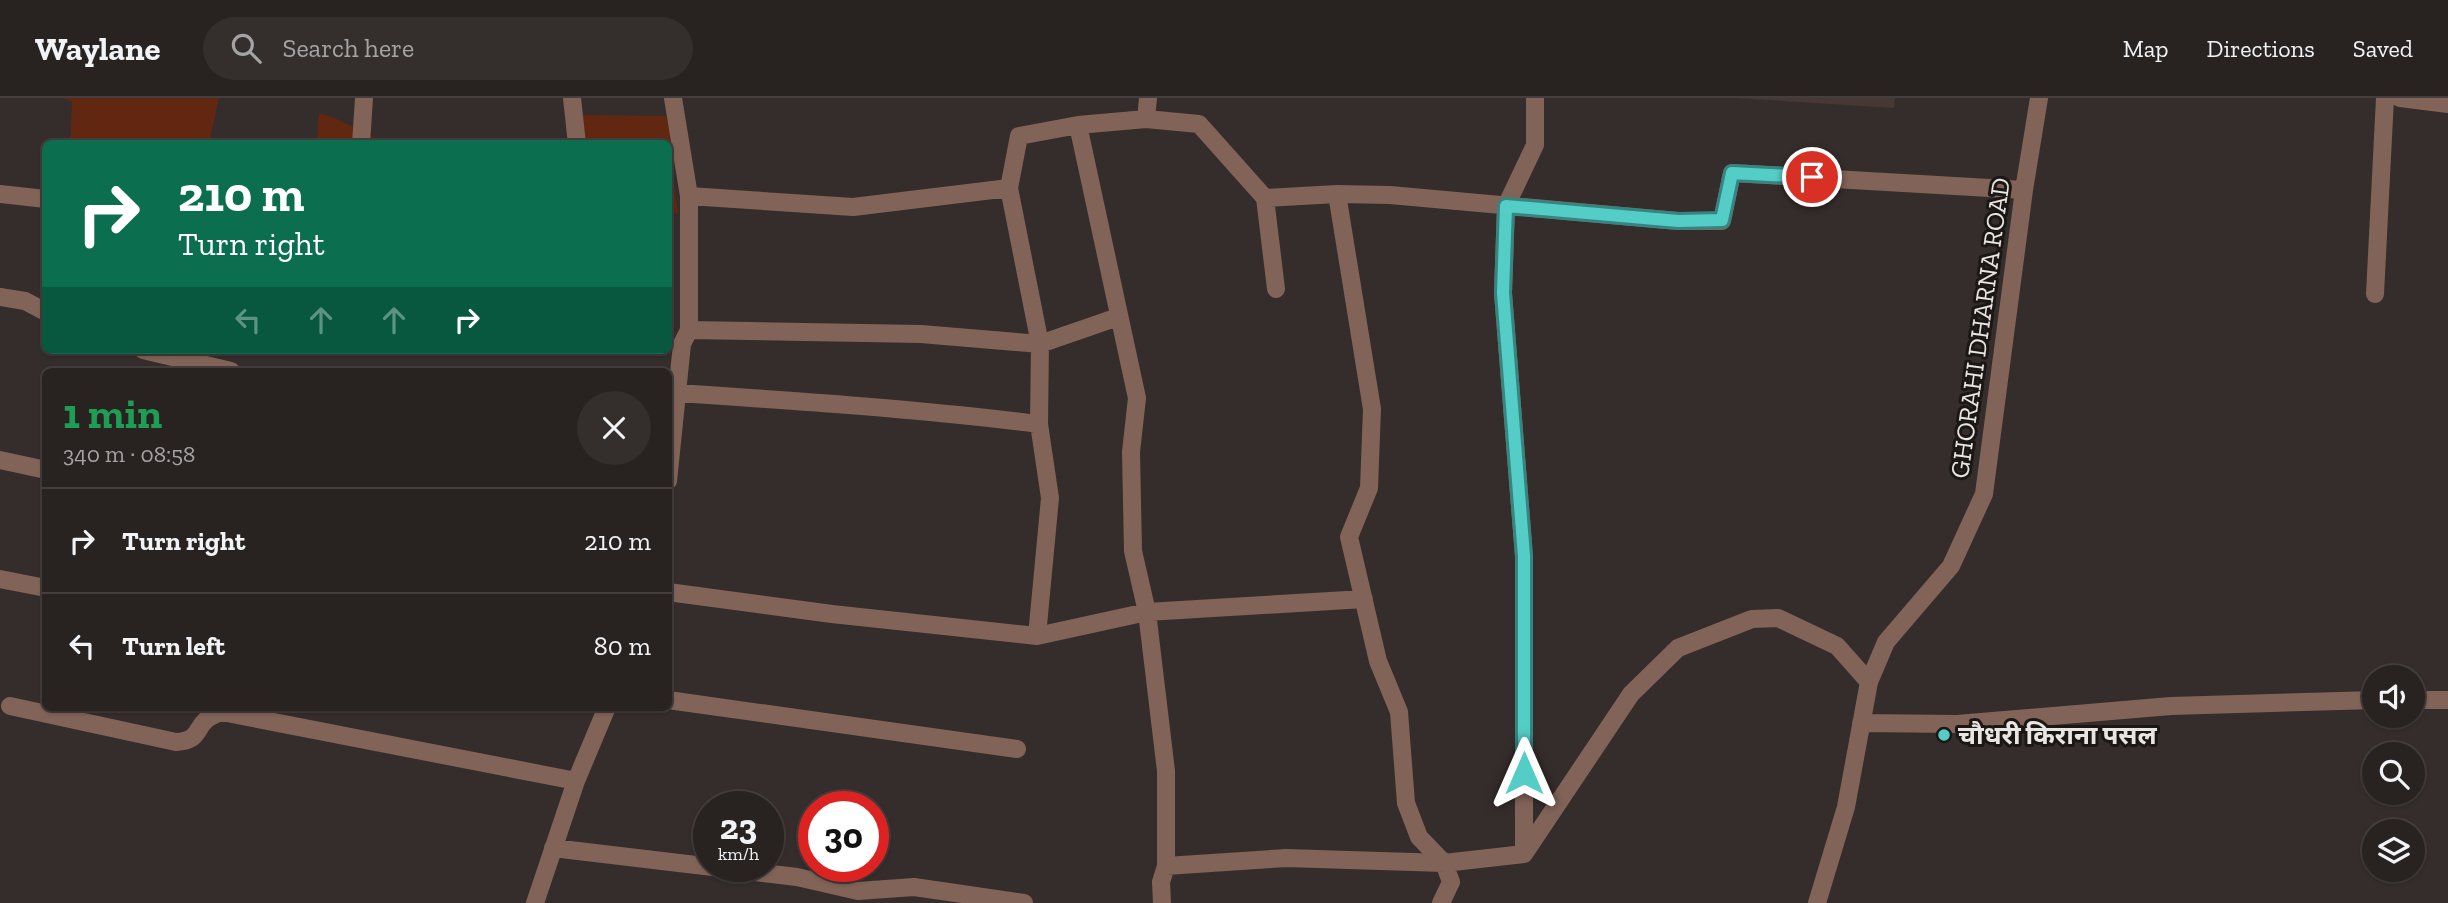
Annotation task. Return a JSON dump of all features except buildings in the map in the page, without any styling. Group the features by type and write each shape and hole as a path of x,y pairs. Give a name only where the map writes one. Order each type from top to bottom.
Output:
{"street":[{"path":"361,140 364,98"},
{"path":"572,98 577,140"},
{"path":"672,432 677,393 689,196 673,98"},
{"path":"1146,119 1149,98"},
{"path":"1524,854 1524,556 1503,293 1506,206 1535,145 1535,98"},
{"name":"GHORAHI DHARNA ROAD","path":"1817,903 1846,807 1868,682 1885,642 1951,566 1984,494 2024,190 2039,98"},
{"path":"2375,294 2385,98"},
{"path":"2400,98 2448,104"},
{"path":"1037,636 1050,498 1040,424 1040,344 1009,188 1019,136 1078,125 1146,119 1199,124 1265,198 1276,289"},
{"path":"1078,125 1137,398 1131,452 1133,551 1147,612 1166,771 1166,866 1161,882 1162,903"},
{"path":"1265,198 1338,194 1390,195 1678,221 1722,220 1732,173 2024,190"},
{"path":"689,196 853,207 1009,188"},
{"path":"0,194 42,199"},
{"path":"1338,194 1372,409 1369,488 1349,537 1378,662 1399,712 1406,803 1419,837 1444,863 1451,882 1441,903"},
{"path":"0,297 24,301 42,310"},
{"path":"680,339 921,334 1040,344 1118,317"},
{"path":"160,354 218,368"},
{"path":"677,393 829,403 1040,424"},
{"path":"0,460 42,469"},
{"path":"0,579 42,587"},
{"path":"672,593 832,614 1037,636 1147,612 1364,599"},
{"path":"1166,866 1286,858 1444,863 1524,854 1631,694 1678,648 1752,619 1778,618 1837,646 1868,682"},
{"path":"1861,723 1957,724 2171,706 2362,700"},
{"path":"2425,700 2448,700"},
{"path":"672,701 1017,749"},
{"path":"10,706 176,742 190,741 196,736 199,725 209,716 222,712 576,781"},
{"path":"535,903 576,781 605,711"},
{"path":"553,848 797,877 858,891 914,887 1024,903"}],"shaded area":[{"path":"61,98 219,98 210,140 70,140 72,101"},
{"path":"1735,98 1895,98 1894,108"},
{"path":"319,113 381,140 317,140"},
{"path":"579,115 666,116 670,131 670,140 582,140"},
{"path":"672,164 678,213 672,214"}],"place":[{"name":"चौधरी किराना पसल","path":"1944,735"}],"route":[{"path":"1524,773 1524,556 1503,293 1506,206 1678,221 1722,220 1732,173 1812,177"}]}
